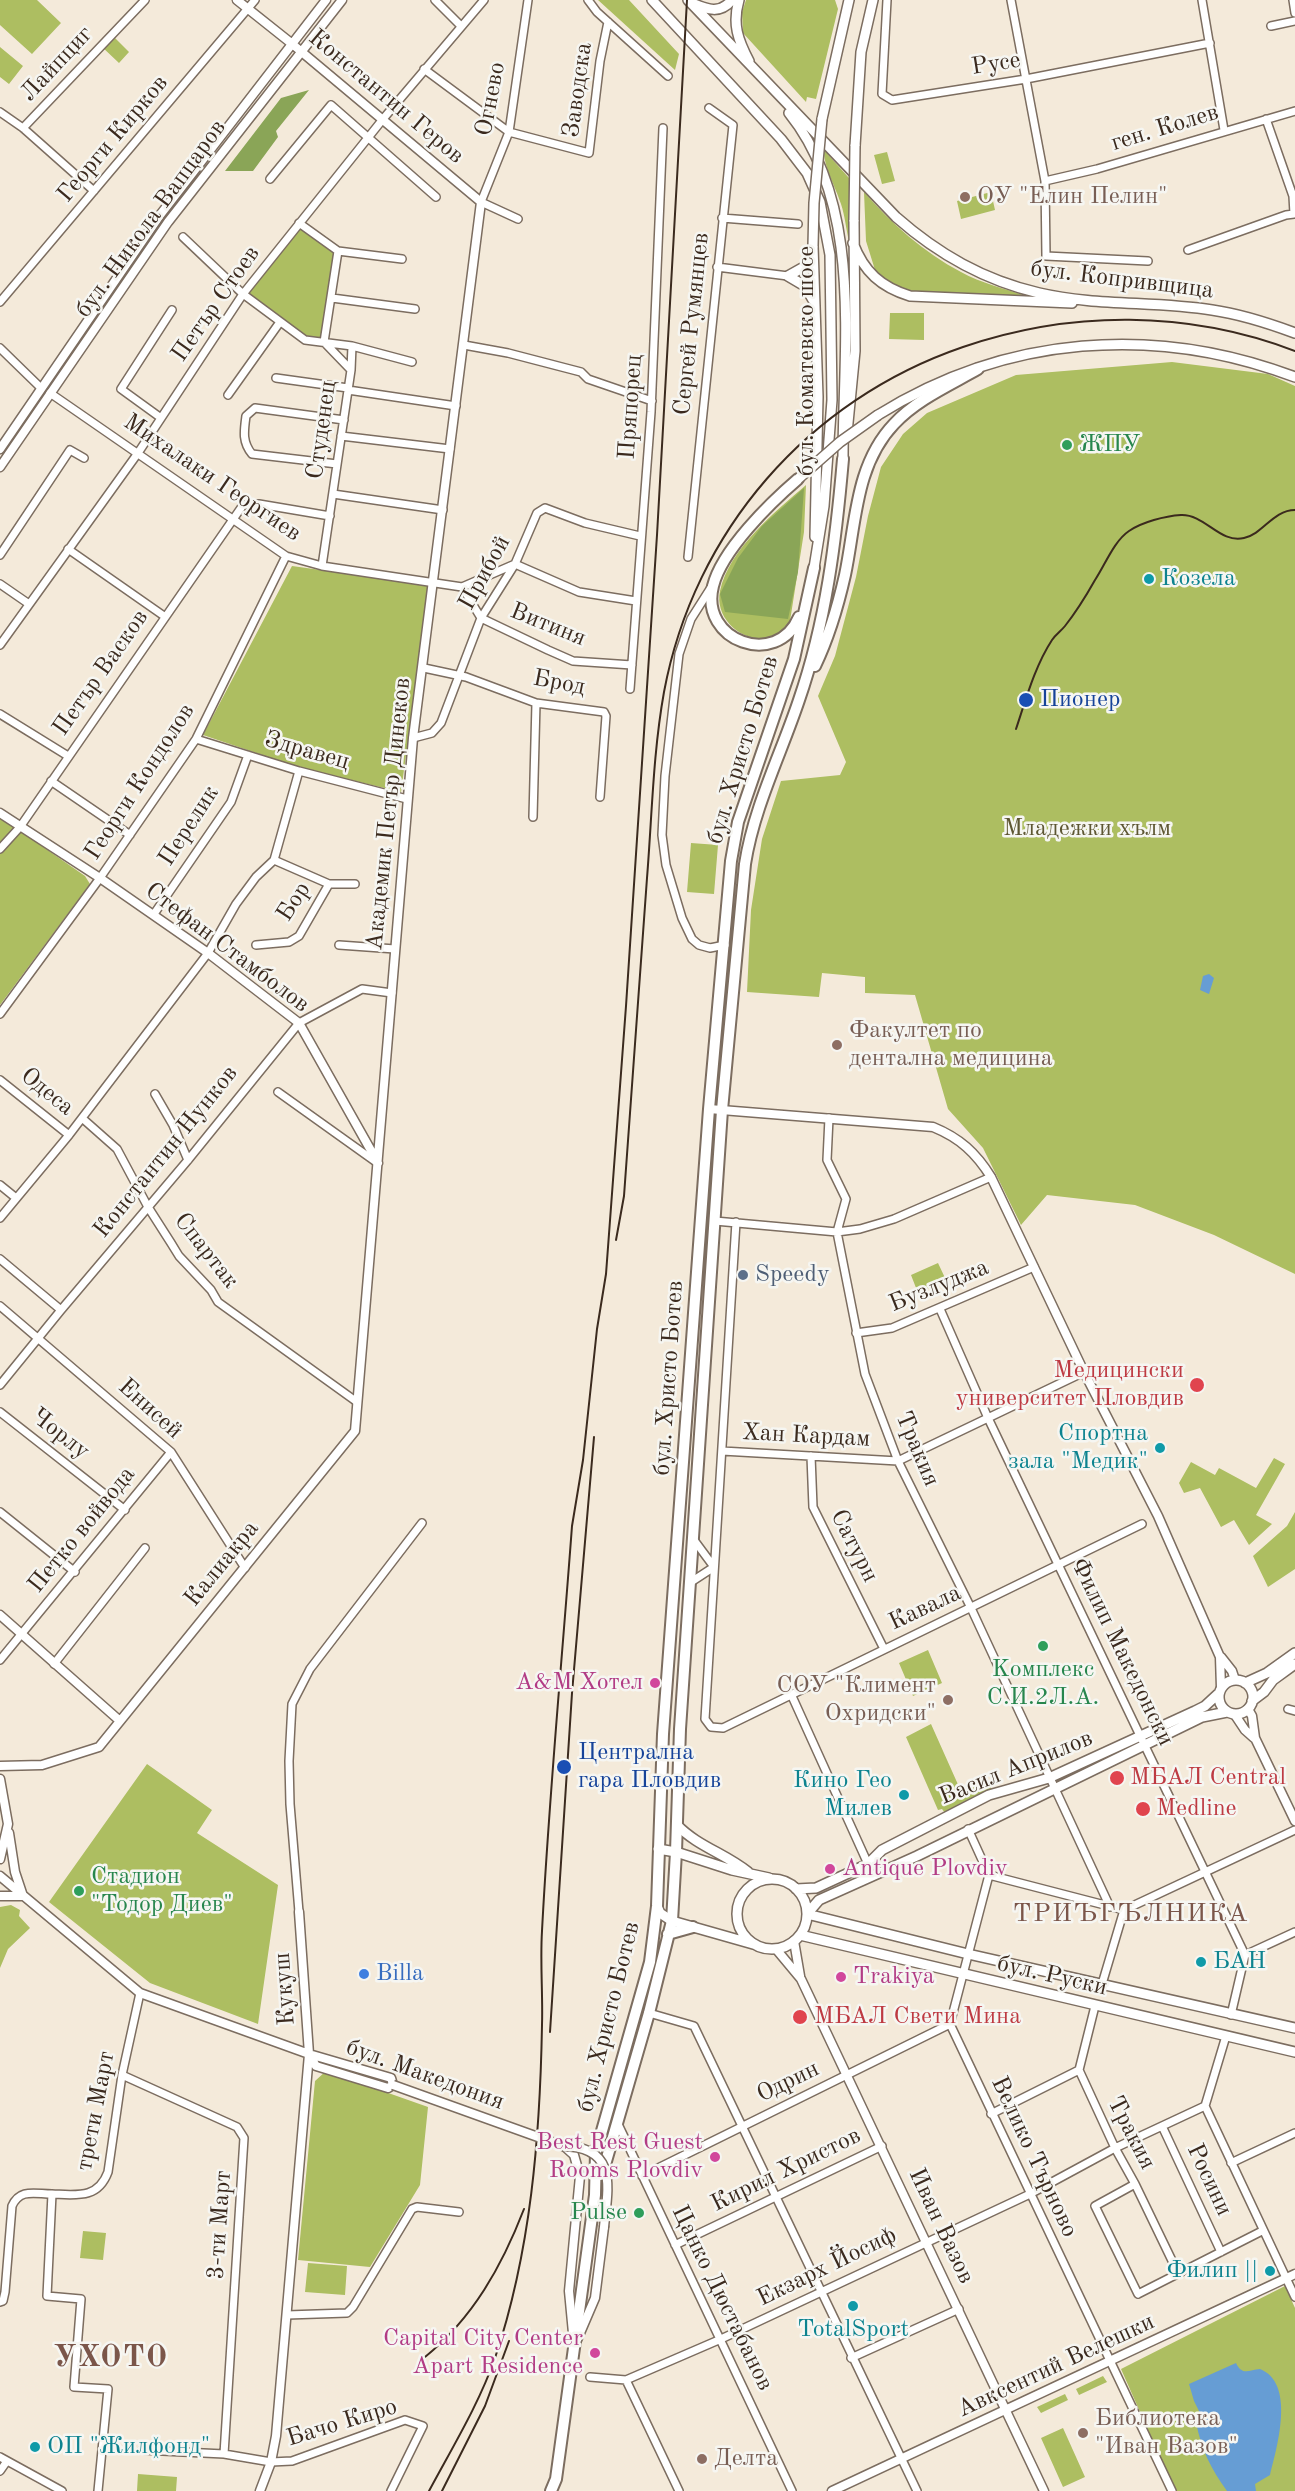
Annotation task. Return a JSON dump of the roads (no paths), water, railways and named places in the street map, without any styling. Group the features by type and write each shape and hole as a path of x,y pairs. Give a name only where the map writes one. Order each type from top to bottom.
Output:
{"main road":[{"name":"бул. Коматевско шосе","path":"652,0 781,139 807,173 820,202 830,255 832,400 824,506 814,568"},
{"path":"688,1 711,10 720,10 732,0"},
{"path":"739,0 735,16 736,30 739,42 754,71"},
{"path":"840,0 842,31"},
{"path":"814,568 818,397 813,249 814,203 822,119 849,0"},
{"path":"843,459 851,414 855,360 855,146 861,52 873,0"},
{"path":"688,1 765,83 794,119 815,152 833,202 842,250 843,459"},
{"name":"бул. Копривщица","path":"765,83 811,127 896,217 922,240 955,262 997,280 1033,291 1127,304 1211,309 1295,333"},
{"path":"854,243 861,262 869,273 885,285 910,296 1127,304"},
{"path":"813,249 804,267 788,276 807,289 815,306"},
{"path":"809,595 789,633 766,644 750,644 734,639 718,622 711,600 713,584 728,557 758,517 840,442 878,415 922,389 978,369 1048,349 1130,343 1178,346 1217,353 1257,363 1295,377"},
{"path":"800,699 832,624 845,574 862,479 875,450 893,425 905,414 978,369"},
{"name":"бул. Христо Ботев","path":"595,2195 649,2013 672,1921 680,1729 722,1110 748,846 800,699 812,656 832,563 843,459"},
{"name":"бул. Христо Ботев","path":"551,2491 556,2479 575,2346 595,2195 596,2152 650,1962 657,1906 663,1734 709,1109 731,861 738,822 794,659 814,568"},
{"path":"1245,1683 1267,1673 1295,1653"},
{"path":"1250,1705 1252,1693 1245,1683 1230,1681 1220,1691 1222,1708 1231,1713 1250,1705 1273,1680 1295,1664"},
{"name":"Васил Априлов","path":"807,1914 819,1900 917,1856 968,1829 1054,1789 1205,1706 1220,1691"},
{"name":"Васил Априлов","path":"796,1889 816,1888 868,1864 882,1850 989,1795 1048,1778 1202,1717 1231,1713"},
{"path":"677,1825 686,1835 739,1864 747,1872"},
{"path":"657,1906 660,1913 672,1921 776,1949 797,1938 807,1914 804,1898 789,1883 732,1870 676,1852 658,1850"},
{"path":"756,1945 749,1940 740,1927 739,1903 748,1888 755,1883 771,1879"},
{"name":"бул. Руски","path":"807,1914 968,1954 1295,2028"},
{"path":"668,1935 693,1928"},
{"name":"бул. Руски","path":"797,1938 963,1974 1295,2052"},
{"name":"бул. Христо Ботев","path":"556,2479 560,2491"}],"street":[{"name":"Лайпциг","path":"23,128 145,0"},
{"name":"Константин Геров","path":"237,0 481,202"},
{"name":"Георги Кирков","path":"0,302 255,0"},
{"name":"бул. Никола Вапцаров","path":"0,449 160,215 326,0"},
{"name":"бул. Никола Вапцаров","path":"0,467 168,222 342,0"},
{"path":"435,0 461,26"},
{"name":"Петър Стоев","path":"0,645 138,453 243,294 369,136 484,0"},
{"name":"Огнево","path":"481,202 509,132 528,0"},
{"path":"588,0 608,22 668,76"},
{"name":"Русе","path":"887,0 882,94 885,98 892,100 1026,79 1210,43"},
{"path":"1020,0 1011,1 1046,181 1046,256 1148,261"},
{"path":"1202,0 1224,130"},
{"path":"1293,0 1295,13"},
{"path":"1271,26 1295,21"},
{"name":"Заводска","path":"509,132 589,153 600,61 608,22"},
{"path":"424,69 509,132"},
{"path":"270,179 331,105 436,197"},
{"name":"Сергей Румянцев","path":"688,557 733,125 709,108"},
{"name":"ген. Колев","path":"1046,181 1097,170 1224,130 1295,111"},
{"path":"0,112 23,128 94,191"},
{"path":"1188,250 1286,214 1295,214 1293,196 1266,119"},
{"name":"Пряпорец","path":"630,689 652,401 663,128"},
{"path":"481,202 518,219"},
{"name":"Академик Петър Динеков","path":"355,1431 413,738 481,202"},
{"path":"722,218 798,224"},
{"path":"299,223 338,252 402,259"},
{"path":"183,237 243,294 305,340 352,346 412,362"},
{"path":"324,342 338,252"},
{"path":"717,267 788,276"},
{"path":"332,298 415,309"},
{"path":"161,418 121,389 172,310"},
{"path":"228,395 280,322"},
{"name":"Студенец","path":"322,566 351,370 324,342"},
{"path":"464,345 508,353 581,372 588,379 652,401"},
{"path":"351,370 352,346"},
{"path":"0,348 41,388"},
{"path":"276,378 456,406"},
{"name":"Михалаки Георгиев","path":"50,393 286,556 322,566 434,582"},
{"path":"337,464 252,454 246,447 243,435 246,416 255,408 344,420"},
{"path":"341,436 450,449"},
{"path":"0,555 70,450 84,458"},
{"path":"333,494 443,510"},
{"path":"232,518 243,505 259,504 330,516"},
{"name":"Прибой","path":"413,738 432,733 441,723 481,618 515,564 537,513 544,508 585,523 640,536"},
{"name":"Петър Васков","path":"0,849 20,827 232,518"},
{"path":"68,549 164,616"},
{"name":"Георги Кондолов","path":"0,1014 100,878 196,739 286,556"},
{"path":"434,582 462,586 515,564 579,592 636,601"},
{"path":"0,584 28,604"},
{"path":"713,584 697,606 682,641 675,677 665,776 662,835 666,865 682,918 692,939 699,945 710,948 725,945"},
{"name":"Витиня","path":"462,586 481,618 573,661 632,665"},
{"name":"Брод","path":"423,668 458,675 536,703 604,712 606,716 600,797"},
{"path":"533,817 536,703"},
{"path":"0,714 68,756"},
{"name":"Здравец","path":"196,739 299,771 407,798"},
{"name":"Перелик","path":"154,914 231,802 248,755"},
{"path":"0,1218 69,1136 208,952 236,904 256,877 274,860 299,771"},
{"path":"51,781 130,834"},
{"name":"Стефан Стамболов","path":"0,813 154,914 208,952 299,1023 379,1163"},
{"path":"274,860 329,884 355,884"},
{"name":"Бор","path":"256,945 289,942 299,936 329,884"},
{"path":"339,945 395,949"},
{"name":"Константин Нунков","path":"0,1385 299,1023 362,989 392,993"},
{"name":"Одеса","path":"0,1080 69,1136"},
{"path":"278,1092 379,1163"},
{"path":"155,1094 173,1125 188,1160"},
{"path":"709,1109 933,1127 951,1134 981,1160 1084,1372 1154,1506 1220,1657 1232,1671 1235,1680"},
{"name":"Спартак","path":"82,1118 117,1149 148,1207 179,1256 212,1290 218,1302 357,1402"},
{"name":"Тракия","path":"829,1118 826,1160 846,1199 837,1232 865,1374 898,1461 971,1608 1054,1789"},
{"path":"715,1221 837,1232 860,1230 894,1219 991,1178"},
{"path":"0,1185 16,1198"},
{"path":"714,1567 736,1222"},
{"path":"0,1259 61,1310"},
{"name":"Бузлуджа","path":"856,1333 892,1328 1034,1267"},
{"name":"Енисей","path":"0,1306 171,1452 245,1568"},
{"name":"Филип Македонски","path":"940,1309 988,1418 1245,1955"},
{"name":"Хан Кардам","path":"722,1451 898,1461 1084,1372"},
{"name":"Чорлу","path":"0,1412 124,1509"},
{"name":"Калиакра","path":"0,1766 42,1765 99,1747 355,1431"},
{"name":"Петко войвода","path":"0,1660 75,1572 171,1452"},
{"name":"Сатурн","path":"811,1456 813,1507 884,1649"},
{"path":"0,1512 75,1572"},
{"name":"Кукуш","path":"260,2491 272,2462 309,2055 290,1804 289,1761 292,1704 310,1669 422,1523"},
{"name":"Кавала","path":"714,1567 705,1719 711,1727 723,1728 1143,1524"},
{"path":"694,1540 714,1567"},
{"path":"54,1664 145,1548"},
{"path":"691,1582 714,1567"},
{"path":"0,1614 120,1721"},
{"path":"1220,1657 1220,1691"},
{"path":"791,1694 868,1864"},
{"path":"1250,1705 1255,1738 1295,1821"},
{"path":"1231,1713 1255,1738"},
{"path":"0,1779 12,1860 24,1896 0,1896"},
{"path":"1054,1789 1110,1907"},
{"path":"0,1859 8,1824"},
{"path":"951,2024 989,1875 968,1829"},
{"path":"989,1875 1124,1910 1295,1830"},
{"name":"бул. Македония","path":"0,1876 140,1994 309,2055 391,2078 393,2085 563,2146 586,2148 598,2157 609,2183 604,2227 595,2298 575,2346"},
{"path":"1102,1984 1124,1910"},
{"path":"1231,2015 1245,1955 1295,1932"},
{"name":"Иван Вазов","path":"797,1938 801,1979"},
{"name":"Иван Вазов","path":"776,1949 801,1979 1044,2491"},
{"name":"трети Март","path":"98,2491 108,2389 74,2387 81,2299 47,2296 52,2194 78,2195 94,2191 104,2184 108,2172 122,2075 140,1994"},
{"path":"991,2114 1079,2070 1095,2006"},
{"path":"649,2013 694,2026 822,2291 851,2358 917,2491"},
{"name":"Одрин","path":"642,2175 951,2024"},
{"name":"Велико Търново","path":"951,2024 991,2114 1172,2491"},
{"path":"1226,2036 1204,2106 1262,2231 1291,2276 1295,2297"},
{"name":"Тракия","path":"1079,2070 1115,2148 1136,2184 1178,2273"},
{"name":"3-ти Март","path":"122,2075 237,2127 244,2138 224,2454"},
{"name":"Екзарх Йосиф","path":"590,2377 626,2380 721,2339 1030,2194 1115,2148 1204,2106"},
{"name":"Цанко Дюстабанов","path":"617,2122 792,2491"},
{"name":"Росини","path":"1162,2126 1221,2252"},
{"path":"1231,2163 1295,2133"},
{"path":"563,2146 574,2155 579,2169 569,2291 575,2346"},
{"name":"Кирил Христов","path":"675,2245 882,2146"},
{"name":"Росини","path":"1136,2184 1095,2206 1138,2294 1262,2231"},
{"path":"0,2302 3,2301 5,2292 12,2206 16,2197 24,2193 52,2194"},
{"path":"287,2315 347,2313 353,2307 412,2209 417,2207 459,2212"},
{"name":"Авксентий Велешки","path":"832,2491 1291,2276"},
{"path":"851,2358 959,2309"},
{"path":"626,2380 679,2491"},
{"name":"Бачо Киро","path":"272,2462 292,2462 405,2420 423,2426 391,2491"},
{"path":"142,2450 224,2454 272,2462"},
{"path":"0,2471 3,2459 62,2491"}],"water":[{"path":"1209,974 1214,978 1209,994 1200,990 1203,976"},
{"path":"1236,2363 1243,2371 1260,2369 1271,2376 1281,2401 1280,2432 1270,2475 1255,2484 1256,2491 1227,2491 1216,2475 1201,2441 1196,2422 1202,2417 1189,2384"}],"railway":[{"path":"429,2491 473,2409 495,2358 517,2277 536,2151 541,2067 541,1943 548,1830 572,1526 583,1460 597,1329 606,1274 657,535 687,0"},
{"path":"616,1240 624,1196 653,785 664,692 679,633 702,578 731,526 767,479 808,437 855,401 907,370 963,347 1045,326 1087,321 1129,320 1171,322 1213,328 1295,351"},
{"path":"1016,729 1031,683 1046,650 1077,610 1114,547 1129,531 1154,520 1181,515 1198,519 1227,537 1244,538 1251,536 1280,514 1295,510"},
{"path":"550,2032 572,1693 594,1437"},
{"path":"425,2357 442,2342 472,2308 496,2271 524,2209"},
{"path":"442,2491 485,2406 509,2341"}],"place":[{"name":"ОУ \"Елин Пелин\"","path":"965,197"},
{"name":"ЖПУ","path":"1067,445"},
{"name":"Козела","path":"1149,579"},
{"name":"Пионер","path":"1026,700"},
{"name":"Факултет по дентална медицина","path":"837,1045"},
{"name":"Speedy","path":"743,1275"},
{"name":"Медицински университет Пловдив","path":"1197,1385"},
{"name":"Спортна зала \"Медик\"","path":"1160,1448"},
{"name":"Kомплекс С.И.2Л.А.","path":"1043,1646"},
{"name":"A&M Хотел","path":"655,1683"},
{"name":"СОУ \"Климент Охридски\"","path":"948,1700"},
{"name":"Централна гара Пловдив","path":"564,1767"},
{"name":"МБАЛ Central","path":"1117,1778"},
{"name":"Кино Гео Милев","path":"904,1795"},
{"name":"Medline","path":"1143,1809"},
{"name":"Antique Plovdiv","path":"830,1869"},
{"name":"Стадион \"Тодор Диев\"","path":"79,1891"},
{"name":"БАН","path":"1201,1962"},
{"name":"Billa","path":"364,1974"},
{"name":"Trakiya","path":"841,1977"},
{"name":"МБАЛ Свети Мина","path":"800,2017"},
{"name":"Best Rest Guest Rooms Plovdiv","path":"715,2157"},
{"name":"Pulse","path":"639,2213"},
{"name":"Филип ||","path":"1270,2271"},
{"name":"TotalSport","path":"853,2306"},
{"name":"Capital City Center Apart Residence","path":"595,2353"},
{"name":"Библиотека \"Иван Вазов\"","path":"1083,2433"},
{"name":"ОП \"Жилфонд\"","path":"35,2447"},
{"name":"Делта","path":"702,2459"}],"district":[{"name":"ТРИЪГЪЛНИКА","path":"1131,1914"},
{"name":"УХОТО","path":"111,2358"}],"park label":[{"name":"Младежки хълм","path":"1087,829"}]}
